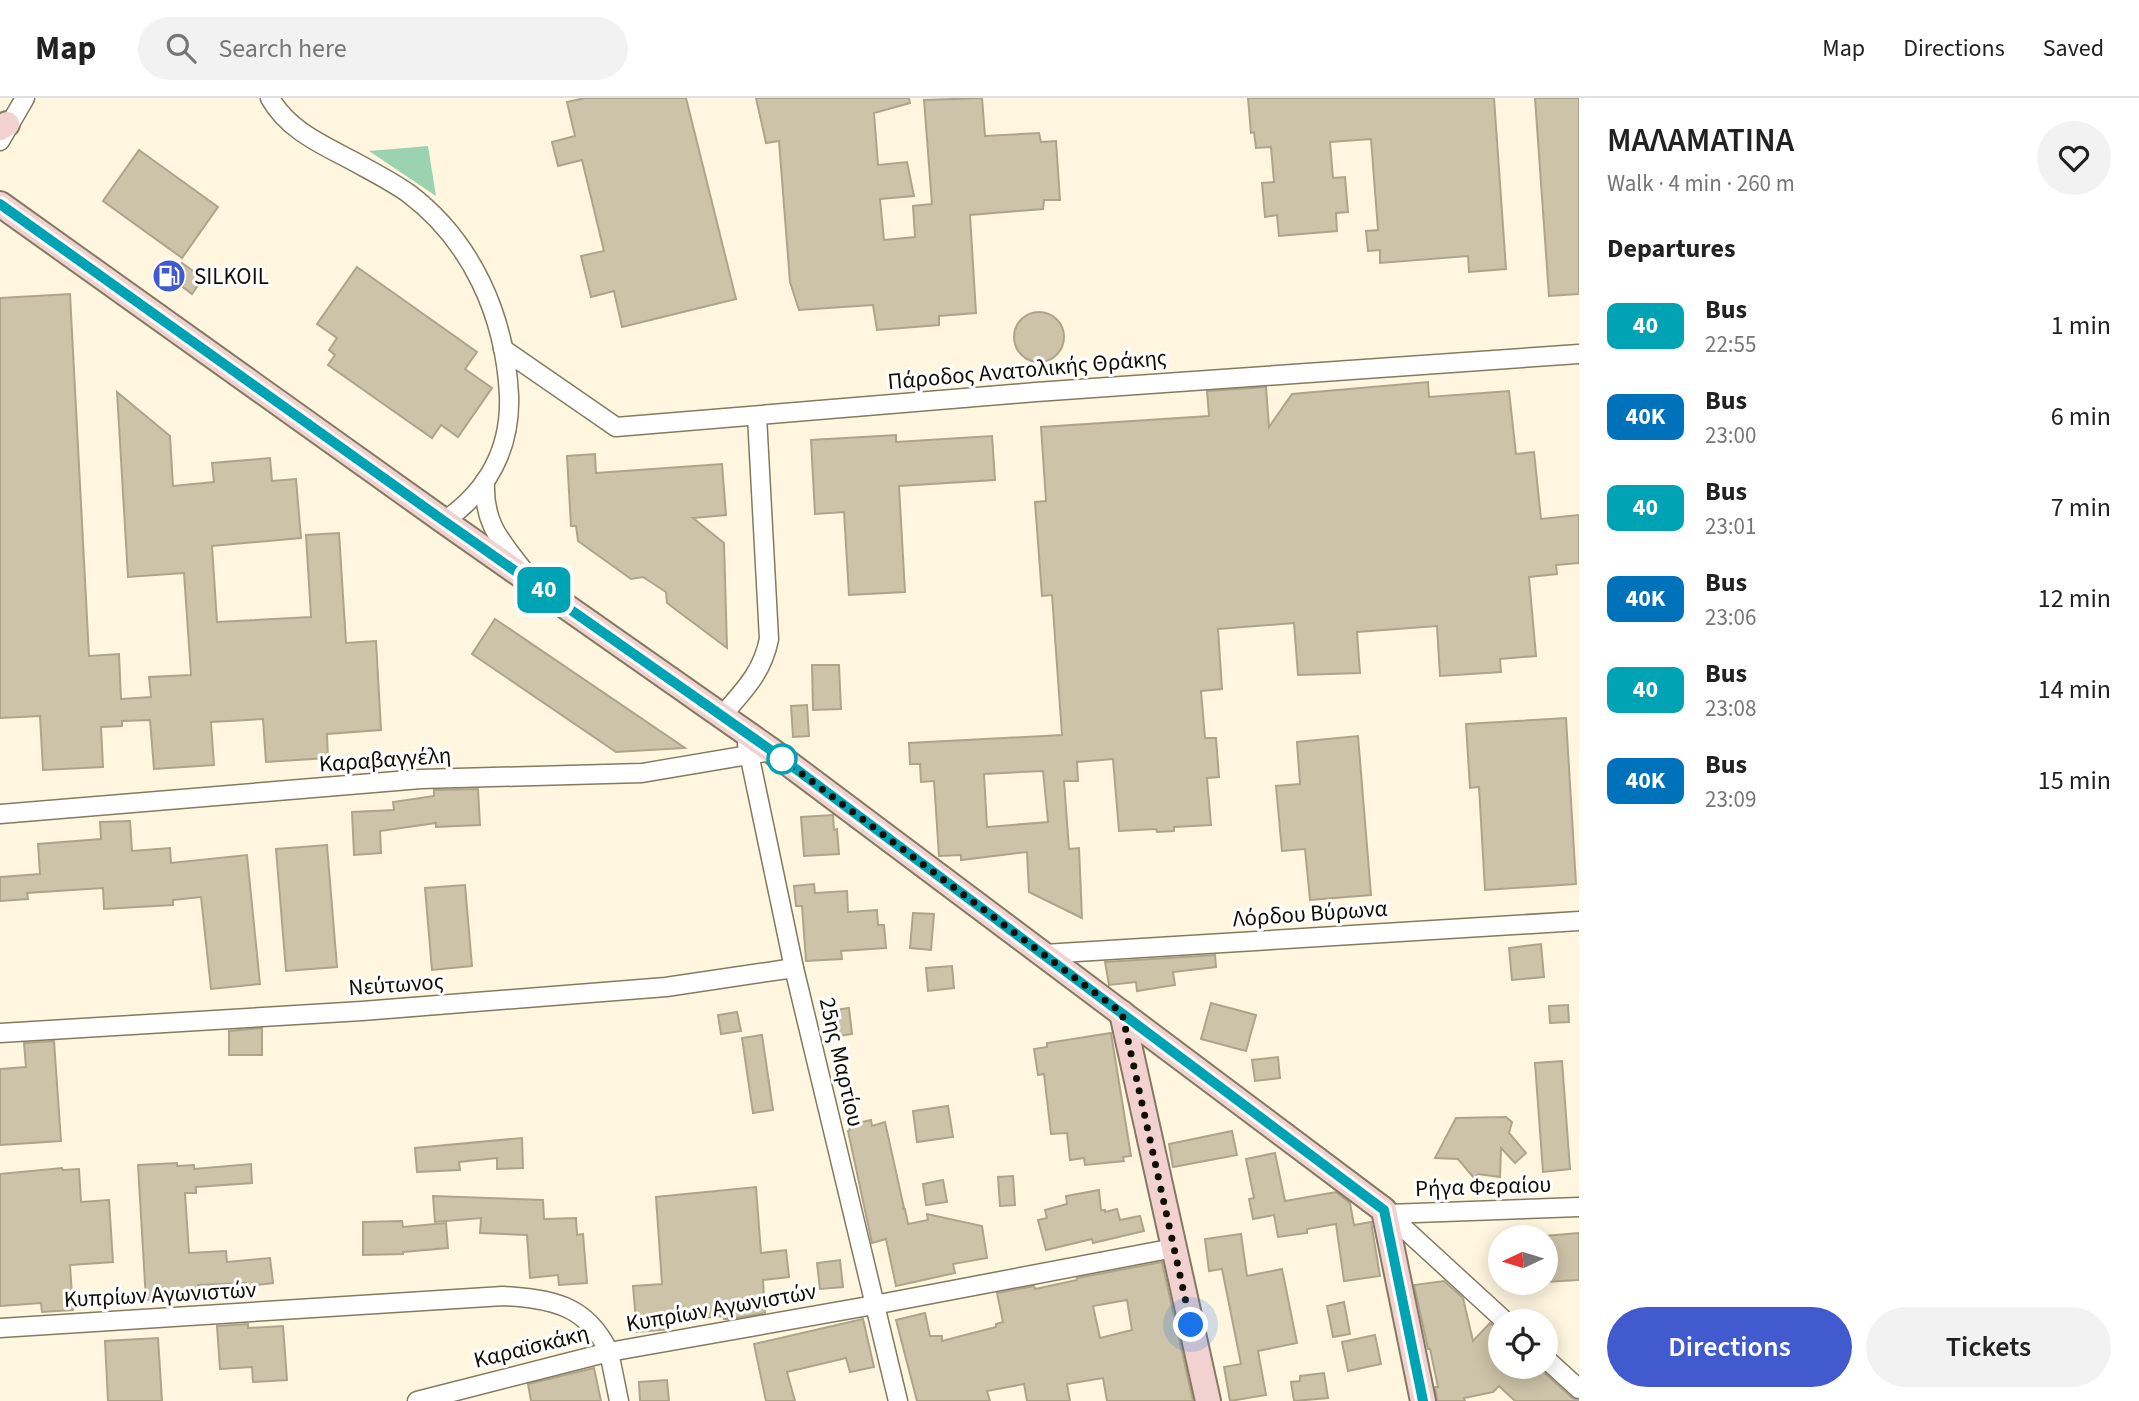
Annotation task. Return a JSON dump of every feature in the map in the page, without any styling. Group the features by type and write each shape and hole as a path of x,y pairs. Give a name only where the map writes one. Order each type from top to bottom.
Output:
{"main road":[{"path":"1,203 721,717 755,746 1044,954 1386,1212 1423,1401"},
{"path":"1122,1013 1208,1401"}],"street":[{"path":"2,131 25,98"},
{"path":"264,98 308,138 408,193 455,236 480,279 503,349 509,401 506,438 498,460 471,500 444,521"},
{"name":"Πάροδος Ανατολικής Θράκης","path":"503,349 616,427 1036,392 1579,354"},
{"path":"721,717 756,676 765,659 769,639 757,416"},
{"path":"485,481 486,513 506,547 531,580"},
{"name":"Καραβαγγέλη","path":"0,814 421,779 642,773 755,746"},
{"name":"25ης Μαρτίου","path":"755,746 794,968 898,1401"},
{"name":"Λόρδου Βύρωνα","path":"1044,954 1579,921"},
{"name":"Νεύτωνος","path":"0,1033 362,1011 638,989 794,968"},
{"name":"Ρήγα Φεραίου","path":"1386,1212 1579,1207"},
{"path":"1386,1212 1492,1309"},
{"name":"Κυπρίων Αγωνιστών","path":"0,1328 503,1296 532,1298 576,1311 601,1334 609,1352 1174,1248"},
{"name":"Καραϊσκάκη","path":"417,1401 609,1352 619,1401"},
{"path":"1558,1370 1579,1389"}],"green space":[{"path":"428,146 436,196 369,151"}],"building":[{"path":"585,98 686,98 736,299 622,327 614,291 591,297 581,256 604,251 582,160 558,166 552,142 575,136 567,102"},
{"path":"756,98 909,98 910,103 874,113 878,165 907,162 914,196 880,199 884,240 915,237 913,206 932,204 924,100 982,98 985,136 1039,133 1041,142 1056,141 1060,200 1044,200 1043,209 970,215 976,313 939,316 939,325 877,330 873,305 799,310 790,282 779,141 766,143"},
{"path":"1248,98 1494,98 1506,269 1469,272 1468,256 1380,263 1380,250 1368,251 1366,231 1378,230 1371,139 1330,142 1333,178 1345,177 1348,212 1336,213 1337,231 1279,236 1277,215 1265,217 1262,183 1274,182 1271,147 1256,148 1254,132 1251,133"},
{"path":"1535,98 1579,98 1579,294 1549,296"},
{"path":"139,150 218,207 182,258 103,201"},
{"path":"182,263 203,278 192,294 171,278"},
{"path":"357,267 477,352 465,369 492,388 458,437 441,425 432,438 328,365 335,355 329,350 337,338 317,324"},
{"path":"70,294 89,656 119,654 121,699 151,697 149,677 191,675 184,573 128,577 117,392 170,436 173,486 214,482 212,463 270,458 272,481 296,479 301,538 212,546 217,622 311,617 306,535 339,533 346,643 376,641 381,730 327,734 328,758 266,762 263,719 211,722 214,765 154,769 150,720 122,721 122,726 101,727 103,767 43,770 40,716 0,718 0,298"},
{"path":"1039,312 1057,319 1064,337 1057,355 1039,362 1021,355 1014,337 1021,319"},
{"path":"1428,382 1429,397 1509,391 1516,454 1534,452 1541,519 1579,515 1579,563 1556,565 1557,574 1529,577 1536,656 1500,659 1501,672 1440,676 1437,626 1357,632 1360,673 1298,675 1294,623 1218,629 1222,689 1201,691 1205,738 1216,738 1219,777 1207,778 1211,825 1174,827 1174,831 1119,831 1113,759 1077,762 1078,781 1064,781 1069,849 1079,848 1082,918 1029,892 1027,852 961,860 961,855 939,856 934,781 921,782 920,764 910,764 909,743 1062,735 1052,595 1042,596 1035,502 1046,501 1041,427 1209,416 1207,391 1266,387 1269,427 1292,394","holes":["1043,771 1048,822 987,827 984,774"]},
{"path":"896,435 896,442 992,436 995,480 899,486 905,592 849,595 844,512 815,514 811,440"},
{"path":"595,454 596,473 722,464 726,515 693,518 724,543 727,648 667,603 666,592 643,577 631,579 578,541 576,526 571,526 567,456"},
{"path":"495,619 685,748 616,752 472,654"},
{"path":"812,665 839,665 841,709 813,710"},
{"path":"807,705 809,736 793,737 791,706"},
{"path":"1566,718 1576,884 1485,890 1479,787 1470,788 1466,724"},
{"path":"1358,736 1371,895 1310,900 1305,849 1282,851 1276,786 1300,784 1297,742"},
{"path":"478,789 480,825 436,827 436,823 380,831 381,853 354,855 352,812 394,810 393,802 434,796 434,790"},
{"path":"833,815 839,854 804,856 801,817"},
{"path":"130,821 132,851 170,848 171,863 247,855 260,984 211,989 201,897 173,900 173,905 104,909 103,888 27,893 28,899 0,901 0,877 40,874 38,844 101,839 100,822"},
{"path":"327,845 337,967 286,971 276,849"},
{"path":"814,884 815,893 847,891 848,912 877,910 878,925 884,925 886,948 841,951 842,959 806,961 802,906 796,906 794,886"},
{"path":"465,885 472,966 432,970 425,888"},
{"path":"913,913 934,914 931,950 910,948"},
{"path":"1541,944 1544,977 1512,980 1509,948"},
{"path":"1215,955 1216,967 1173,972 1175,985 1137,991 1136,982 1109,985 1105,962"},
{"path":"952,966 954,988 928,991 926,968"},
{"path":"1211,1003 1256,1015 1246,1051 1201,1039"},
{"path":"1568,1005 1569,1022 1550,1023 1549,1006"},
{"path":"849,1008 852,1034 832,1037 828,1011"},
{"path":"737,1012 741,1031 721,1034 718,1015"},
{"path":"262,1028 262,1055 229,1055 229,1031"},
{"path":"1111,1033 1131,1156 1123,1157 1124,1161 1085,1165 1084,1158 1070,1160 1067,1133 1051,1134 1044,1074 1038,1075 1034,1049 1047,1047 1047,1043"},
{"path":"762,1035 773,1110 753,1113 742,1038"},
{"path":"54,1041 61,1141 0,1145 0,1069 26,1067 24,1043"},
{"path":"1278,1057 1280,1078 1255,1081 1252,1060"},
{"path":"1562,1061 1570,1169 1543,1172 1535,1063"},
{"path":"948,1106 953,1137 917,1142 913,1111"},
{"path":"1506,1117 1512,1122 1509,1133 1526,1153 1515,1163 1501,1148 1500,1177 1478,1174 1474,1178 1458,1159 1435,1158 1456,1118"},
{"path":"871,1120 872,1126 885,1122 904,1208 902,1209 905,1209 908,1224 928,1220 927,1214 982,1226 987,1258 953,1264 955,1273 896,1286 886,1239 872,1243 848,1131 849,1125"},
{"path":"1232,1131 1237,1155 1173,1167 1169,1144"},
{"path":"522,1138 523,1168 497,1169 497,1158 459,1162 460,1170 417,1172 415,1148"},
{"path":"1275,1153 1285,1201 1336,1192 1350,1203 1354,1225 1371,1222 1380,1276 1344,1281 1336,1224 1307,1229 1307,1233 1278,1237 1274,1215 1253,1219 1249,1199 1254,1198 1246,1159"},
{"path":"177,1163 177,1166 194,1165 194,1169 251,1164 252,1183 196,1187 196,1193 185,1193 189,1253 226,1251 227,1262 270,1258 273,1283 247,1286 246,1283 198,1285 198,1297 146,1300 138,1165"},
{"path":"79,1169 81,1202 109,1200 113,1262 70,1265 73,1310 42,1312 41,1303 0,1306 0,1174"},
{"path":"1013,1176 1015,1205 1000,1206 998,1177"},
{"path":"943,1180 947,1202 926,1205 923,1184"},
{"path":"756,1187 761,1253 786,1250 789,1277 763,1280 765,1313 730,1319 724,1319 724,1316 670,1321 671,1329 637,1332 633,1286 662,1284 656,1197"},
{"path":"1099,1190 1101,1210 1105,1212 1117,1209 1120,1220 1140,1216 1144,1231 1046,1250 1038,1220 1047,1218 1045,1210 1067,1204 1066,1196"},
{"path":"433,1196 543,1200 544,1219 576,1218 577,1235 583,1234 587,1283 559,1285 558,1275 530,1278 527,1235 480,1233 481,1218 435,1222"},
{"path":"402,1221 403,1227 446,1223 448,1248 403,1254 363,1255 363,1222"},
{"path":"1579,1233 1579,1280 1558,1281 1558,1235"},
{"path":"1241,1234 1247,1276 1282,1269 1297,1343 1258,1351 1266,1395 1230,1401 1224,1367 1241,1364 1222,1269 1209,1271 1205,1239"},
{"path":"840,1260 843,1287 820,1289 817,1263"},
{"path":"1162,1262 1193,1401 1107,1401 1103,1378 1067,1384 1070,1401 1027,1401 1024,1384 987,1391 990,1401 917,1401 896,1320 925,1313 930,1336 942,1336 942,1341 996,1327 996,1324 1003,1322 997,1293 1034,1286 1035,1289","holes":["1127,1300 1132,1330 1100,1338 1093,1306"]},
{"path":"1444,1281 1463,1298 1473,1341 1488,1325 1488,1379 1551,1379 1579,1401 1515,1401 1499,1386 1493,1392 1464,1398 1465,1401 1437,1401 1435,1387 1438,1387 1414,1285"},
{"path":"1344,1302 1350,1334 1333,1337 1327,1306"},
{"path":"863,1319 874,1367 850,1372 846,1358 787,1372 795,1401 766,1401 754,1344"},
{"path":"248,1324 248,1328 283,1326 287,1380 253,1382 252,1367 220,1369 217,1326"},
{"path":"1375,1335 1381,1364 1348,1371 1342,1342"},
{"path":"158,1338 162,1401 108,1401 105,1341"},
{"path":"594,1368 601,1401 531,1401 528,1384"},
{"path":"1324,1373 1328,1398 1294,1401 1291,1382 1300,1381 1300,1376"},
{"path":"667,1380 669,1401 640,1401 639,1382"}],"bus line":[{"name":"40","path":"0,204 772,751 1384,1210 1423,1401"}],"place":[{"name":"SILKOIL","path":"169,276"}],"route":[{"path":"782,759 1122,1013 1191,1325"}]}
